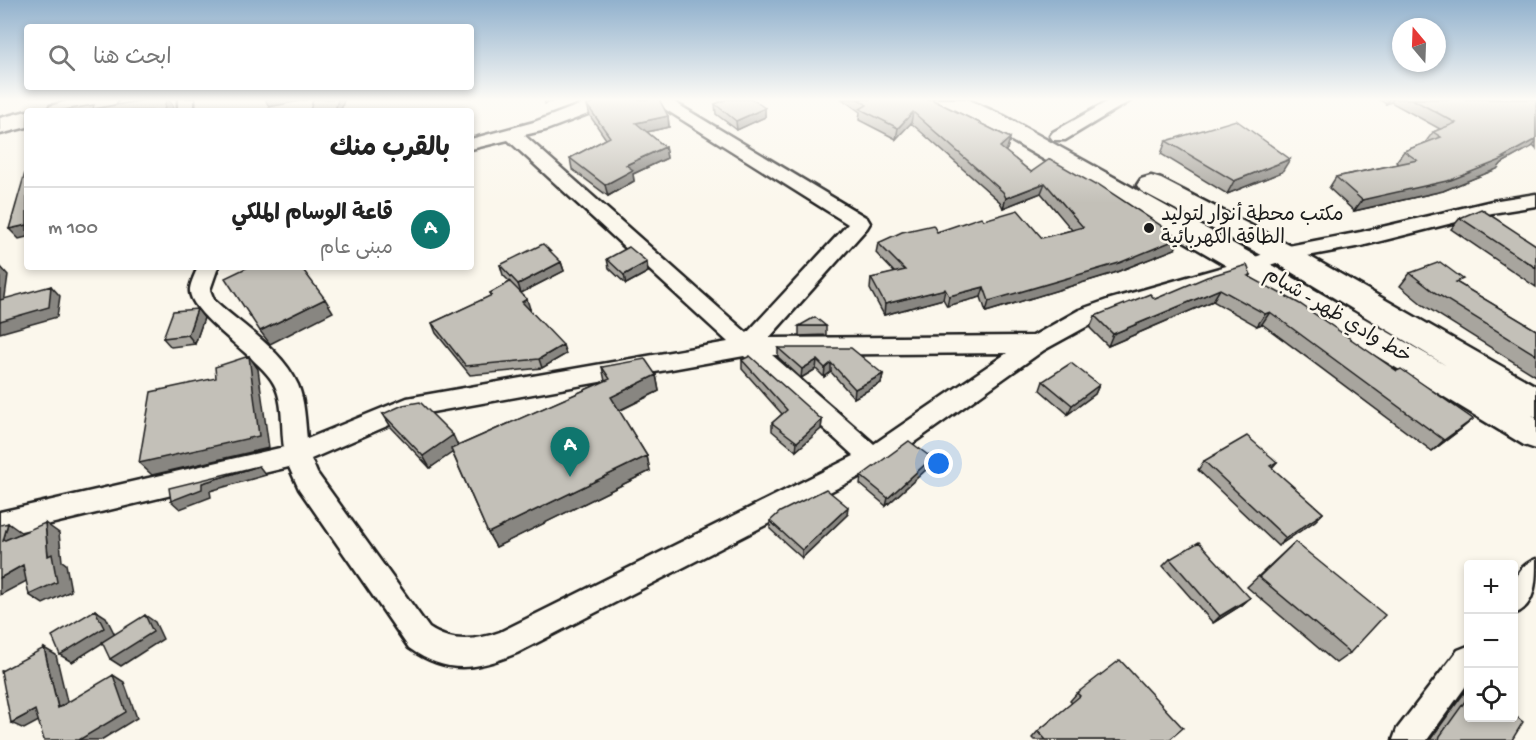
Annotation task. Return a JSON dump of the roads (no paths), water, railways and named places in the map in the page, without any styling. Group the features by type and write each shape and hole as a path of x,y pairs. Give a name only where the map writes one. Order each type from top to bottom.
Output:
{"main road":[{"name":"خط وادي ظهر - شبام","path":"1017,134 1251,266 1536,435"},
{"name":"خط وادي ظهر - شبام","path":"1054,134 1283,254 1536,403"}],"street":[{"path":"474,143 512,134 873,458"},
{"path":"714,134 860,223 748,347"},
{"path":"1059,136 1063,134"},
{"path":"207,270 200,290 205,304 271,364 284,380 290,398 296,455 308,481 418,638 440,651 471,655 507,643 873,458 1036,344 1061,329 1114,305 1251,266 1283,254 1492,207 1536,200"},
{"path":"0,524 296,455 407,407 748,347 1036,344"},
{"path":"1518,596 1536,571"},
{"path":"1408,740 1464,665"}],"place":[{"name":"مكتب محطة أنوار لتوليد الطاقة الكهربائية","path":"1149,228"},
{"name":"قاعة الوسام الملكي","path":"570,477"}]}
